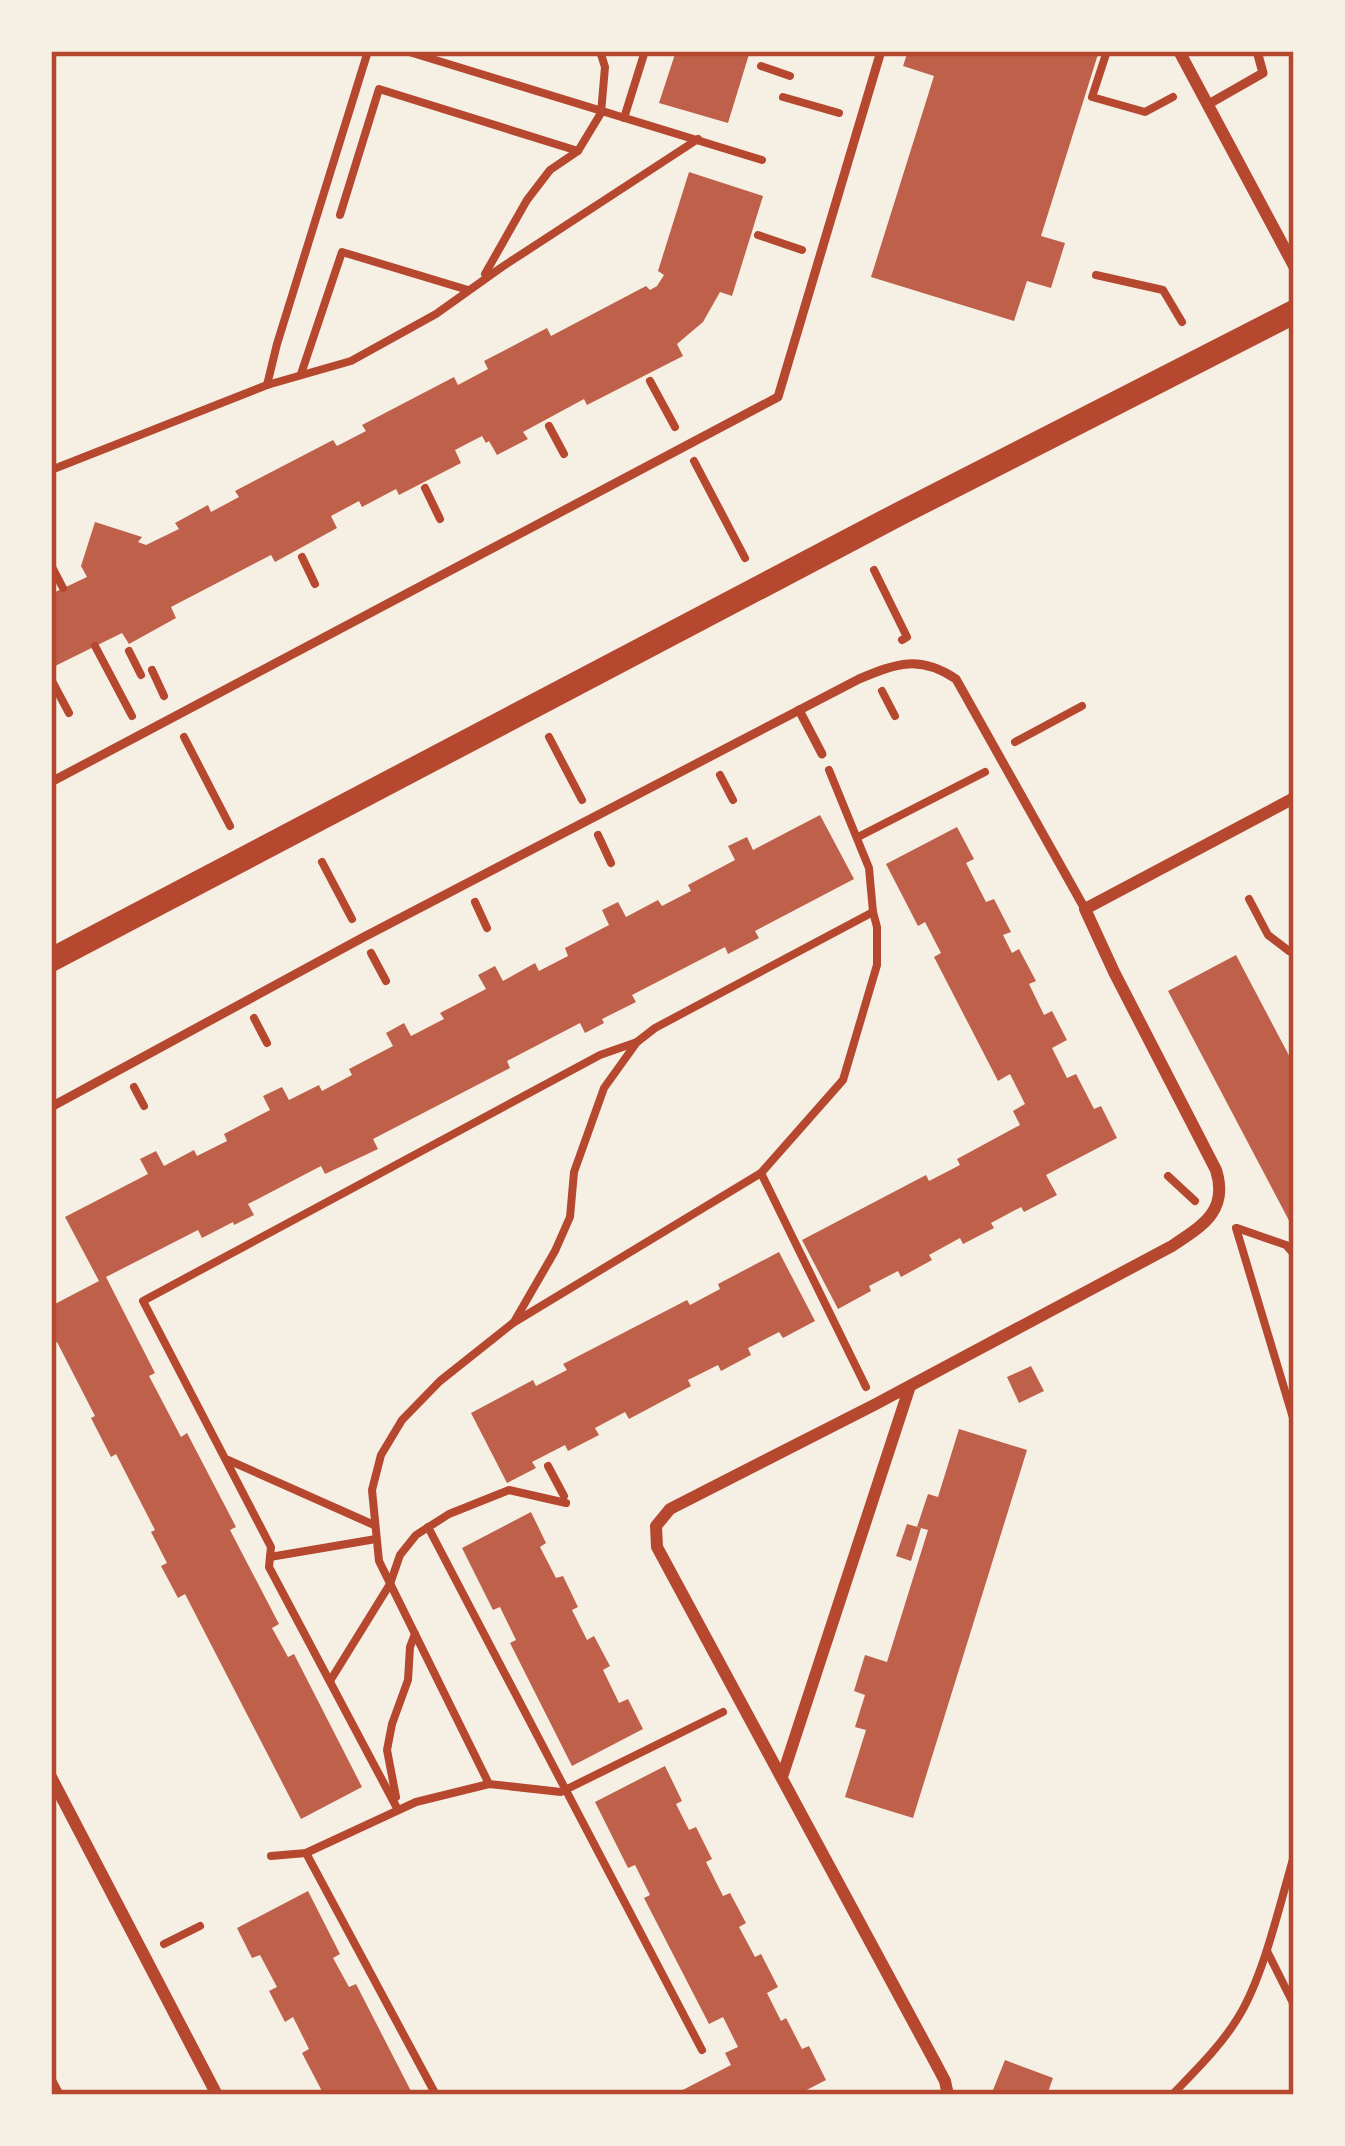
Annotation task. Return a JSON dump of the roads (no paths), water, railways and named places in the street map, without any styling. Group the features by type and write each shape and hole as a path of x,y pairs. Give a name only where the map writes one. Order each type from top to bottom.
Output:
{"main road":[{"path":"51,960 1294,312"}],"street":[{"path":"1179,51 1294,266"},
{"path":"948,2095 946,2081 657,1547 656,1526 670,1509 1196,1231 1216,1208 1220,1184 1084,909 1294,799"},
{"path":"782,1777 910,1385"},
{"path":"51,1777 217,2095"}],"lane":[{"path":"51,782 778,397 881,51"},
{"path":"1207,106 1263,73 1257,51"},
{"path":"51,1107 362,938 859,679 898,665 934,665 956,680 1084,909"},
{"path":"799,710 822,754"}]}
